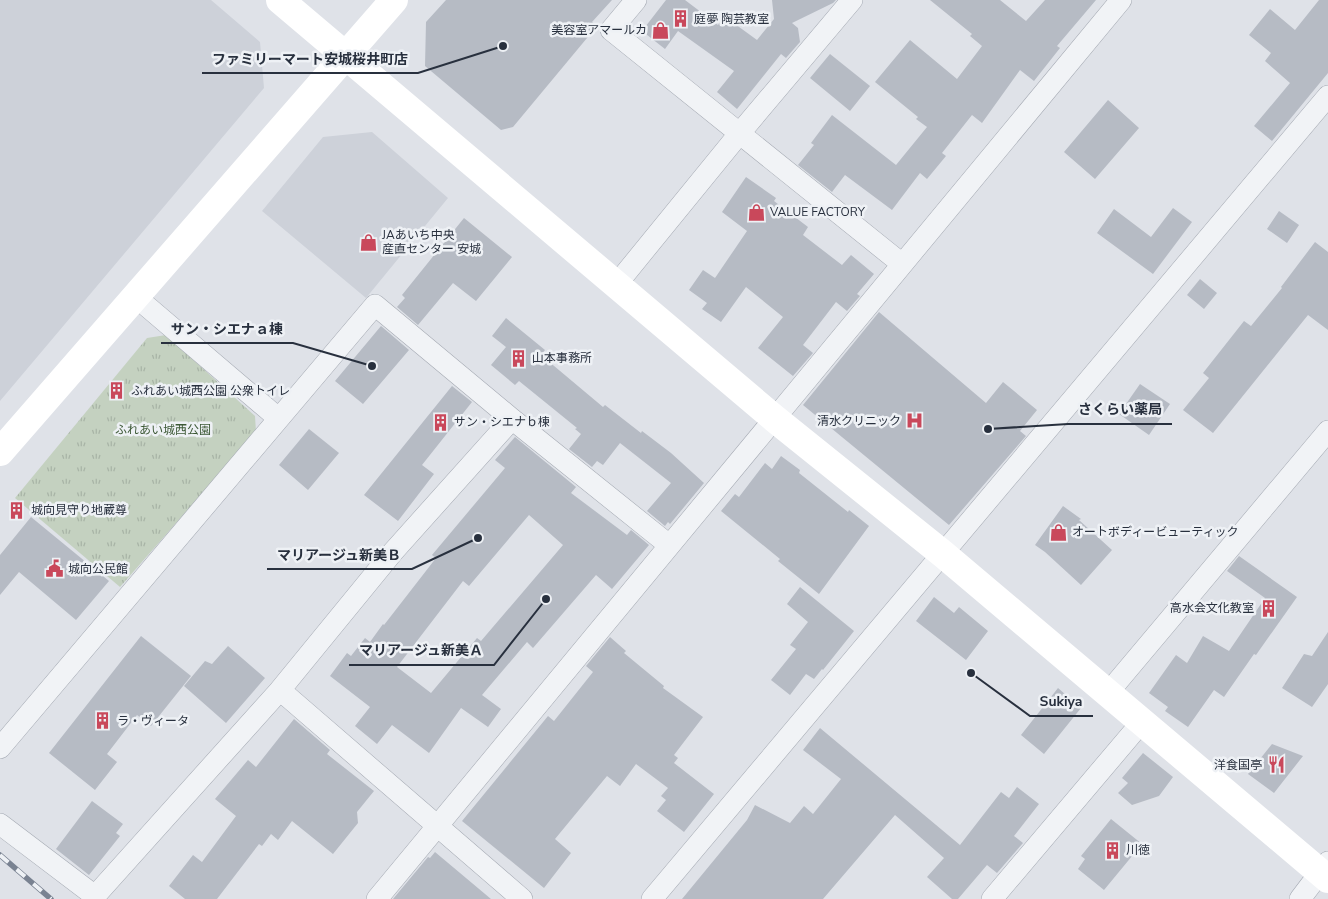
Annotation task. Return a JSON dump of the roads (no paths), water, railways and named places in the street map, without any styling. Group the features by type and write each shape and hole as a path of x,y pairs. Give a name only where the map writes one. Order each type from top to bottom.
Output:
{"street":[{"path":"280,0 774,419 943,554 1141,723 1325,871 1300,899"},
{"path":"0,452 394,0"},
{"path":"636,0 611,30 902,264"},
{"path":"616,285 739,134 852,0"},
{"path":"377,899 1121,0"},
{"path":"652,899 1328,96"},
{"path":"136,297 278,418"},
{"path":"0,748 375,305 512,419 669,545"},
{"path":"0,824 95,898 280,690 392,553 512,419"},
{"path":"1107,694 1328,431"},
{"path":"280,690 522,899"},
{"path":"992,899 1141,723"}],"railway":[{"path":"0,855 51,899"}],"place":[{"name":"庭夢 陶芸教室","path":"680,19"},
{"name":"美容室アマールカ","path":"661,30"},
{"name":"ファミリーマート安城桜井町店","path":"503,46"},
{"name":"VALUE FACTORY","path":"756,212"},
{"name":"JAあいち中央 産直センター 安城","path":"368,242"},
{"name":"山本事務所","path":"518,358"},
{"name":"サン・シエナａ棟","path":"372,366"},
{"name":"ふれあい城西公園 公衆トイレ","path":"117,391"},
{"name":"清水クリニック","path":"915,421"},
{"name":"サン・シエナｂ棟","path":"440,422"},
{"name":"さくらい薬局","path":"988,429"},
{"name":"城向見守り地蔵尊","path":"17,510"},
{"name":"オートボディービューティック","path":"1058,532"},
{"name":"マリアージュ新美Ｂ","path":"478,538"},
{"name":"城向公民館","path":"54,569"},
{"name":"マリアージュ新美Ａ","path":"546,599"},
{"name":"高水会文化教室","path":"1268,608"},
{"name":"Sukiya","path":"971,673"},
{"name":"ラ・ヴィータ","path":"103,721"},
{"name":"洋食国亭","path":"1276,765"},
{"name":"川徳","path":"1112,850"}],"park label":[{"name":"ふれあい城西公園","path":"163,430"}]}
